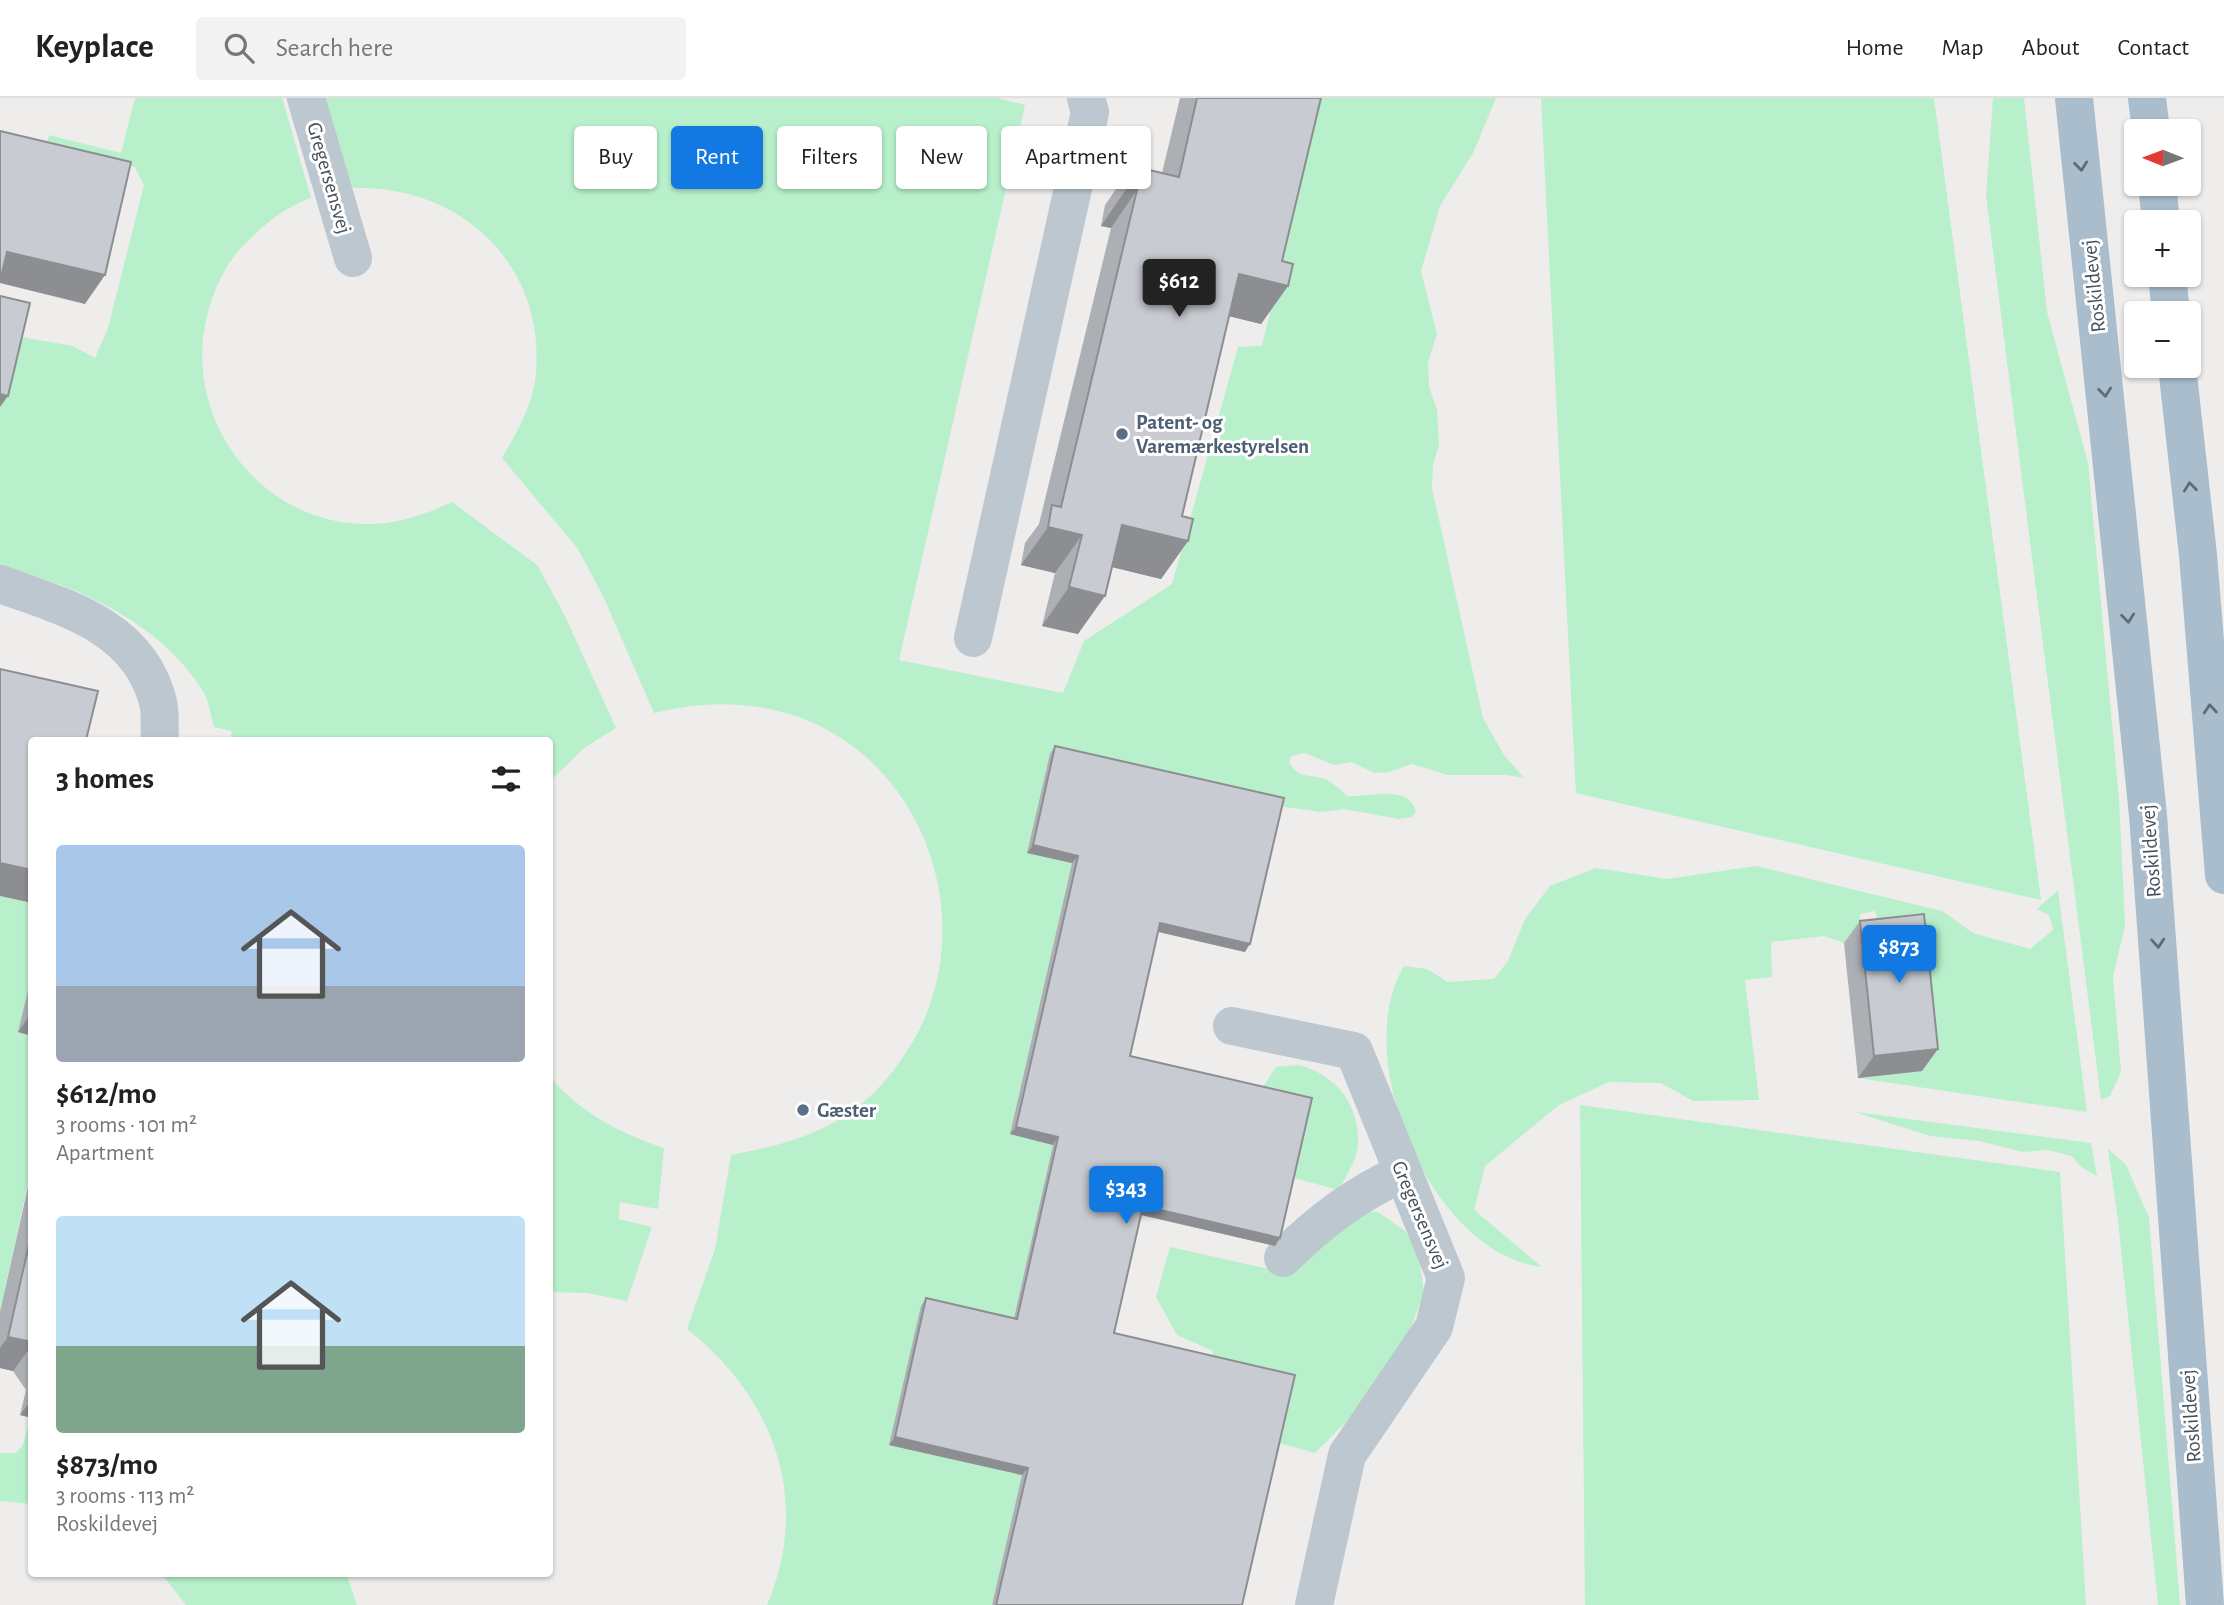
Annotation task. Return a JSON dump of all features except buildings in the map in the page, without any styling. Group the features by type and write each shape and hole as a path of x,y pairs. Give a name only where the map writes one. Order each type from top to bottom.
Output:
{"main road":[{"name":"Roskildevej","path":"2074,98 2148,815 2205,1605"},
{"path":"2147,98 2150,119"},
{"path":"2178,378 2197,555 2224,875"}],"street":[{"name":"Gregersensvej","path":"306,98 353,258"},
{"path":"973,638 1090,112 1086,98"},
{"path":"0,584 84,614 118,637 142,667 158,702 159,737"},
{"name":"Gregersensvej","path":"1231,1026 1354,1051 1446,1278 1434,1327 1348,1455 1314,1605"},
{"path":"1283,1258 1316,1225 1366,1190 1402,1173"}],"green space":[{"path":"135,98 282,98 311,198 286,210 257,232 229,263 215,291 208,312 202,350 205,388 217,423 235,456 260,483 290,504 325,518 376,524 409,518 452,502 537,565 564,614 616,728 584,748 553,778 553,737 231,737 232,731 214,727 205,695 185,667 164,645 140,626 114,610 58,584 0,566 0,373 9,335 73,346 95,358 108,328 144,185 135,167 46,147 49,135 121,153"},
{"path":"324,98 998,98 1025,105 1020,126 1001,126 1001,189 1006,189 899,660 1063,693 1084,641 1172,584 1238,347 1262,346 1321,98 1496,98 1473,153 1440,206 1421,271 1437,334 1428,362 1429,387 1437,409 1439,445 1433,464 1432,488 1483,718 1504,755 1524,778 1507,775 1448,775 1412,764 1389,772 1375,773 1351,762 1334,765 1305,753 1291,756 1289,763 1298,773 1323,778 1347,796 1397,795 1412,803 1416,812 1412,817 1399,819 1344,809 1322,812 1278,806 1027,853 1072,863 1010,1134 1053,1145 1012,1326 889,1444 1022,1475 992,1605 767,1605 780,1566 786,1527 784,1489 776,1453 762,1419 743,1386 717,1356 687,1329 715,1249 731,1155 801,1138 853,1111 888,1077 922,1024 938,975 942,925 936,875 919,828 893,785 858,750 815,724 764,708 723,704 682,707 654,713 604,598 578,549 502,458 528,407 536,374 535,334 526,297 510,265 487,238 459,216 426,200 390,190 350,188"},
{"path":"1541,98 1934,98 2041,900 1576,793"},
{"path":"1993,98 2024,98 2047,312 2088,463 2119,799 2125,925 2113,977 2121,1072 2110,1096 2101,1100 1986,196"},
{"path":"1756,866 1942,911 1973,933 2030,949 2053,930 2049,915 2037,909 2058,890 2087,1112 1858,1078 1922,1071 1875,911 1860,914 1861,940 1844,943 1824,936 1771,942 1772,977 1745,980 1759,1100 1693,1101 1661,1083 1609,1082 1559,1105 1485,1166 1474,1210 1542,1267 1502,1254 1466,1227 1435,1190 1411,1146 1394,1098 1387,1050 1390,1005 1404,966 1427,969 1448,982 1494,979 1508,961 1525,919 1550,886 1596,868 1667,879"},
{"path":"0,896 28,902 28,1183 0,1312"},
{"path":"1298,1065 1311,1069 1334,1083 1350,1104 1355,1116 1358,1129 1356,1156 1338,1190 1291,1177 1258,1094 1276,1067"},
{"path":"553,1080 575,1101 602,1120 632,1136 664,1148 658,1209 620,1202 619,1219 652,1227 627,1301 587,1293 553,1292"},
{"path":"1580,1105 2060,1172 2086,1605 1585,1605"},
{"path":"1855,1112 2091,1143 2097,1176 2080,1166 2072,1156 2048,1150 2023,1152 1979,1141 1930,1136"},
{"path":"2108,1149 2126,1165 2149,1218 2180,1605 2158,1605 2118,1220"},
{"path":"1351,1211 1378,1212 1404,1230 1418,1250 1424,1292 1406,1341 1359,1409 1315,1453 1276,1442 1211,1365 1213,1351 1177,1335 1156,1297 1170,1247 1278,1271"},
{"path":"28,1426 28,1504 0,1501 0,1453 16,1453 23,1445"},
{"path":"164,1577 347,1577 357,1605 186,1605"}],"place":[{"name":"Patent- og Varemærkestyrelsen","path":"1122,434"},
{"name":"Gæster","path":"803,1110"}]}
